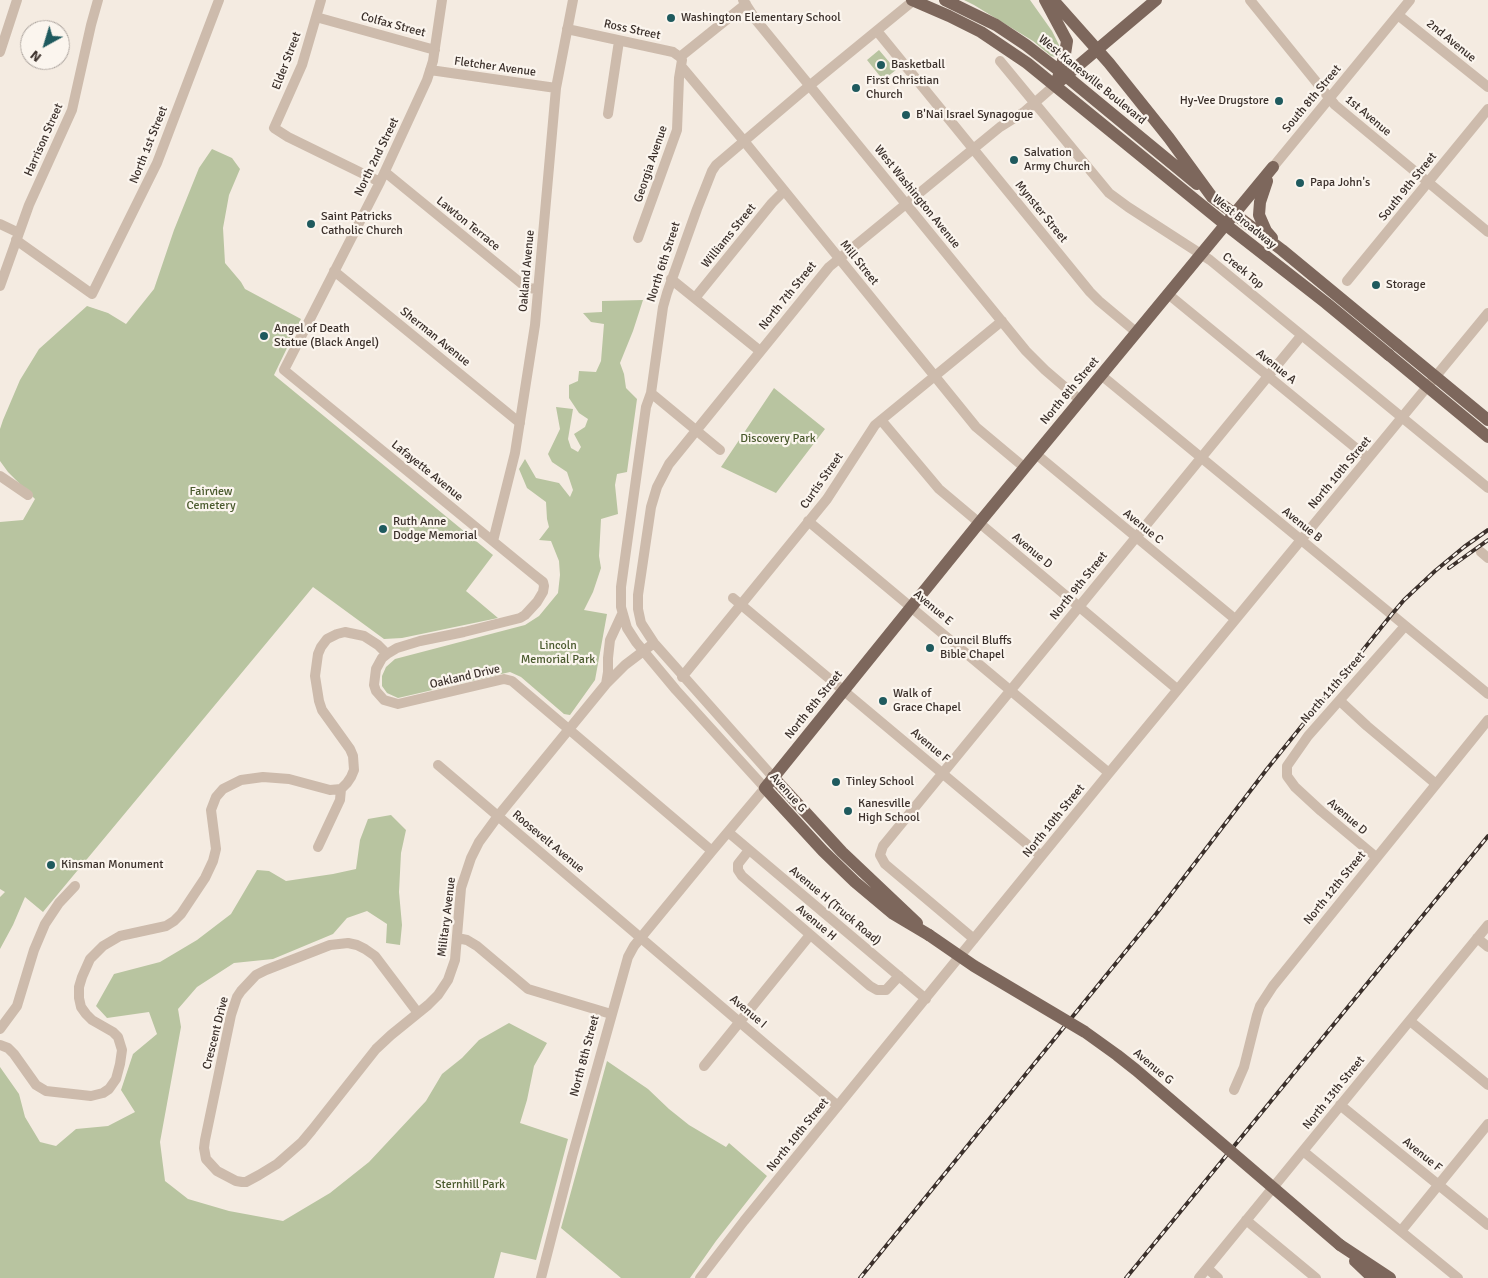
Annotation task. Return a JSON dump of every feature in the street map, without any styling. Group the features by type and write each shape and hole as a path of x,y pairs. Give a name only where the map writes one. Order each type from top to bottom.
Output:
{"main road":[{"path":"913,0 993,39 1056,85 1063,73 1067,47 1066,41 1045,0"},
{"name":"West Kanesville Boulevard","path":"945,0 1002,29 1026,45 1063,73 1212,197"},
{"name":"West Broadway","path":"1053,0 1097,50 1169,138 1212,197 1282,250 1488,420"},
{"path":"1063,73 1085,61 1156,0"},
{"name":"West Broadway","path":"1056,85 1488,437"},
{"path":"1273,167 1260,202 1259,215 1266,231 1282,250"},
{"name":"South 8th Street","path":"1235,214 1273,167"},
{"name":"North 8th Street","path":"765,788 911,606 1235,214"},
{"name":"Avenue G","path":"773,777 847,857 929,935"},
{"name":"Avenue G","path":"765,788 823,851 855,882 892,913 929,935 974,966 1085,1032 1118,1056 1340,1245 1373,1278"},
{"name":"Avenue G","path":"1340,1245 1390,1278"}],"street":[{"path":"0,52 17,0"},
{"name":"Harrison Street","path":"0,286 37,186 72,110 98,0"},
{"name":"North 1st Street","path":"18,236 92,294 157,163 219,0"},
{"name":"Elder Street","path":"320,0 302,65 274,126 276,130 380,182"},
{"name":"North 2nd Street","path":"284,370 385,172 430,70 435,50 442,0"},
{"name":"Oakland Avenue","path":"493,542 512,468 535,325 556,88 573,0"},
{"name":"North 6th Street","path":"643,652 631,636 622,614 620,597 646,407 651,393 663,307 671,279 712,170 913,0"},
{"name":"1st Avenue","path":"1250,0 1330,99 1351,119 1488,232"},
{"name":"South 8th Street","path":"1273,167 1410,0"},
{"path":"681,62 744,2"},
{"name":"West Washington Avenue","path":"744,2 756,20 1038,364 1080,400"},
{"name":"2nd Avenue","path":"1398,15 1488,87"},
{"name":"Colfax Street","path":"316,17 435,50"},
{"name":"Ross Street","path":"567,29 673,52 681,62"},
{"name":"Mynster Street","path":"877,31 1090,292 1136,332"},
{"path":"608,114 620,41"},
{"name":"Creek Top","path":"1000,61 1109,193 1134,212 1201,254 1487,488"},
{"name":"Mill Street","path":"681,62 976,427 1025,468"},
{"name":"Georgia Avenue","path":"638,238 678,130 681,62"},
{"name":"Fletcher Avenue","path":"430,70 556,88"},
{"name":"North 7th Street","path":"654,643 642,623 637,602 651,506 656,488 664,471 829,267 973,148 1056,85"},
{"name":"South 9th Street","path":"1347,281 1488,109"},
{"name":"Lawton Terrace","path":"385,172 527,288 538,290"},
{"name":"Williams Street","path":"695,298 772,203 784,191"},
{"path":"0,224 18,236"},
{"name":"Sherman Avenue","path":"334,271 520,423"},
{"path":"671,279 760,351"},
{"name":"Avenue A","path":"1168,294 1368,458"},
{"name":"North 10th Street","path":"700,1278 1177,689 1488,312"},
{"name":"Curtis Street","path":"682,677 837,484 870,430 1002,321"},
{"name":"North 9th Street","path":"974,939 885,864 880,855 883,846 1078,606 1302,336"},
{"name":"Lafayette Avenue","path":"284,370 542,582 544,586 540,597 525,615 520,618 420,641 398,648 387,654"},
{"name":"Avenue B","path":"1101,375 1488,694"},
{"path":"651,393 720,450"},
{"name":"Avenue D","path":"881,420 939,489 1177,689"},
{"name":"Avenue C","path":"1036,454 1235,619"},
{"path":"0,476 28,495"},
{"name":"Avenue E","path":"808,521 1109,773"},
{"name":"Avenue F","path":"733,598 1041,856"},
{"path":"606,684 610,640 622,614"},
{"name":"North 11th Street","path":"1286,771 1292,758 1308,736 1405,626"},
{"path":"0,1044 14,1054 36,1084 46,1091 91,1096 103,1094 109,1089 116,1079 122,1050 118,1037 92,1020 81,1007 79,993 82,977 90,960 98,950 110,941 128,934 166,926 181,914 214,861 216,849 211,810 216,796 223,789 234,782 250,778 289,779 336,790 341,789 347,783 354,770 354,760 350,750 322,710 314,676 318,654 327,639 345,632 364,636 387,654"},
{"name":"Military Avenue","path":"223,1174 236,1181 246,1182 288,1155 312,1130 376,1049 438,996 448,980 455,960 459,901 465,872 479,842 606,684 625,665 654,643"},
{"name":"Avenue G","path":"654,643 682,677 773,777"},
{"name":"Avenue G","path":"643,652 765,788"},
{"name":"Oakland Drive","path":"387,654 379,663 374,679 376,691 389,703 405,704 504,679 512,681 712,851"},
{"path":"1340,701 1436,784"},
{"name":"North 12th Street","path":"1234,1090 1244,1067 1256,1015 1266,997 1302,949 1488,720"},
{"name":"Roosevelt Avenue","path":"438,765 641,938"},
{"name":"Avenue D","path":"1286,771 1294,787 1376,858"},
{"name":"North 8th Street","path":"541,1278 625,964 634,946 765,788"},
{"path":"318,847 340,800 341,789"},
{"name":"Avenue H (Truck Road)","path":"728,832 926,998"},
{"name":"Avenue H","path":"749,850 738,864 738,870 742,876 810,935 880,991 886,990 899,976"},
{"path":"0,1029 17,1006 34,950 45,924 53,911 75,886"},
{"name":"North 13th Street","path":"1199,1278 1488,925"},
{"path":"704,1066 810,935"},
{"path":"457,938 467,940 477,946 528,989 611,1014"},
{"name":"Avenue I","path":"641,938 838,1106"},
{"path":"1477,938 1488,947"},
{"name":"Crescent Drive","path":"223,1174 212,1167 206,1159 204,1148 231,1015 237,997 247,983 256,975 330,944 348,943 365,949 375,956 418,1013"},
{"path":"1410,1021 1488,1085"},
{"name":"Avenue F","path":"1340,1105 1488,1225"},
{"path":"1401,1231 1488,1124"},
{"path":"1303,1151 1458,1278"},
{"path":"1246,1220 1316,1278"},
{"path":"1207,1268 1218,1278"}],"green space":[{"path":"964,0 1030,0 1052,31 1059,45 1058,55 1055,57 1051,56 1033,41"},
{"name":"Basketball","path":"879,50 896,70 883,80 867,60"},
{"name":"Fairview Cemetery","path":"212,149 232,158 240,169 229,195 223,228 225,263 245,289 301,319 274,375 493,555 466,591 498,618 402,638 384,639 313,587 43,912 25,897 0,949 0,897 5,892 0,889 0,522 23,520 35,499 8,472 0,461 0,429 20,380 39,349 87,306 108,313 126,324 154,289 174,230 199,168"},
{"name":"Lincoln Memorial Park","path":"643,300 620,363 626,388 637,399 627,472 617,474 615,485 618,514 601,519 599,556 601,568 593,592 584,610 607,614 595,680 570,715 564,714 521,677 510,672 398,698 387,693 382,686 382,676 386,667 395,659 525,625 539,616 558,593 559,561 551,541 539,540 549,527 546,502 527,488 519,469 525,459 536,478 559,483 570,497 573,490 567,472 552,462 548,454 560,429 556,407 573,409 568,439 571,448 578,452 581,447 574,434 585,427 588,419 579,413 569,398 569,385 578,381 579,371 596,372 601,361 604,324 591,322 583,313 602,312 602,301"},
{"name":"Discovery Park","path":"774,388 825,429 776,493 721,467"},
{"name":"Sternhill Park","path":"391,815 406,830 401,853 399,892 402,925 400,945 386,943 387,924 367,911 347,918 333,934 273,959 234,963 197,987 178,1009 181,1027 160,1142 165,1181 188,1199 229,1211 283,1221 330,1193 369,1162 426,1101 442,1074 462,1058 479,1040 509,1023 547,1043 534,1066 520,1123 568,1139 536,1260 501,1252 494,1278 0,1278 0,1067 19,1094 25,1117 40,1142 56,1146 76,1129 108,1126 135,1112 121,1090 133,1054 157,1034 149,1012 107,1018 96,1006 114,974 160,962 197,940 231,914 257,870 269,871 286,881 356,869 360,840 368,819"},
{"path":"607,1061 648,1089 689,1125 726,1147 729,1143 767,1176 716,1241 690,1278 621,1278 561,1228"}],"railway":[{"path":"860,1278 1156,914 1267,769 1392,614 1435,571 1488,530"},
{"path":"1449,568 1488,540"},
{"path":"1126,1278 1488,836"}],"place":[{"name":"Washington Elementary School","path":"671,18"},
{"name":"Basketball","path":"881,65"},
{"name":"First Christian Church","path":"856,88"},
{"name":"Hy-Vee Drugstore","path":"1279,101"},
{"name":"B'Nai Israel Synagogue","path":"906,115"},
{"name":"Salvation Army Church","path":"1014,160"},
{"name":"Papa John's","path":"1300,183"},
{"name":"Saint Patricks Catholic Church","path":"311,224"},
{"name":"Storage","path":"1376,285"},
{"name":"Angel of Death Statue (Black Angel)","path":"264,336"},
{"name":"Ruth Anne Dodge Memorial","path":"383,529"},
{"name":"Council Bluffs Bible Chapel","path":"930,648"},
{"name":"Walk of Grace Chapel","path":"883,701"},
{"name":"Tinley School","path":"836,782"},
{"name":"Kanesville High School","path":"848,811"},
{"name":"Kinsman Monument","path":"51,865"}]}
